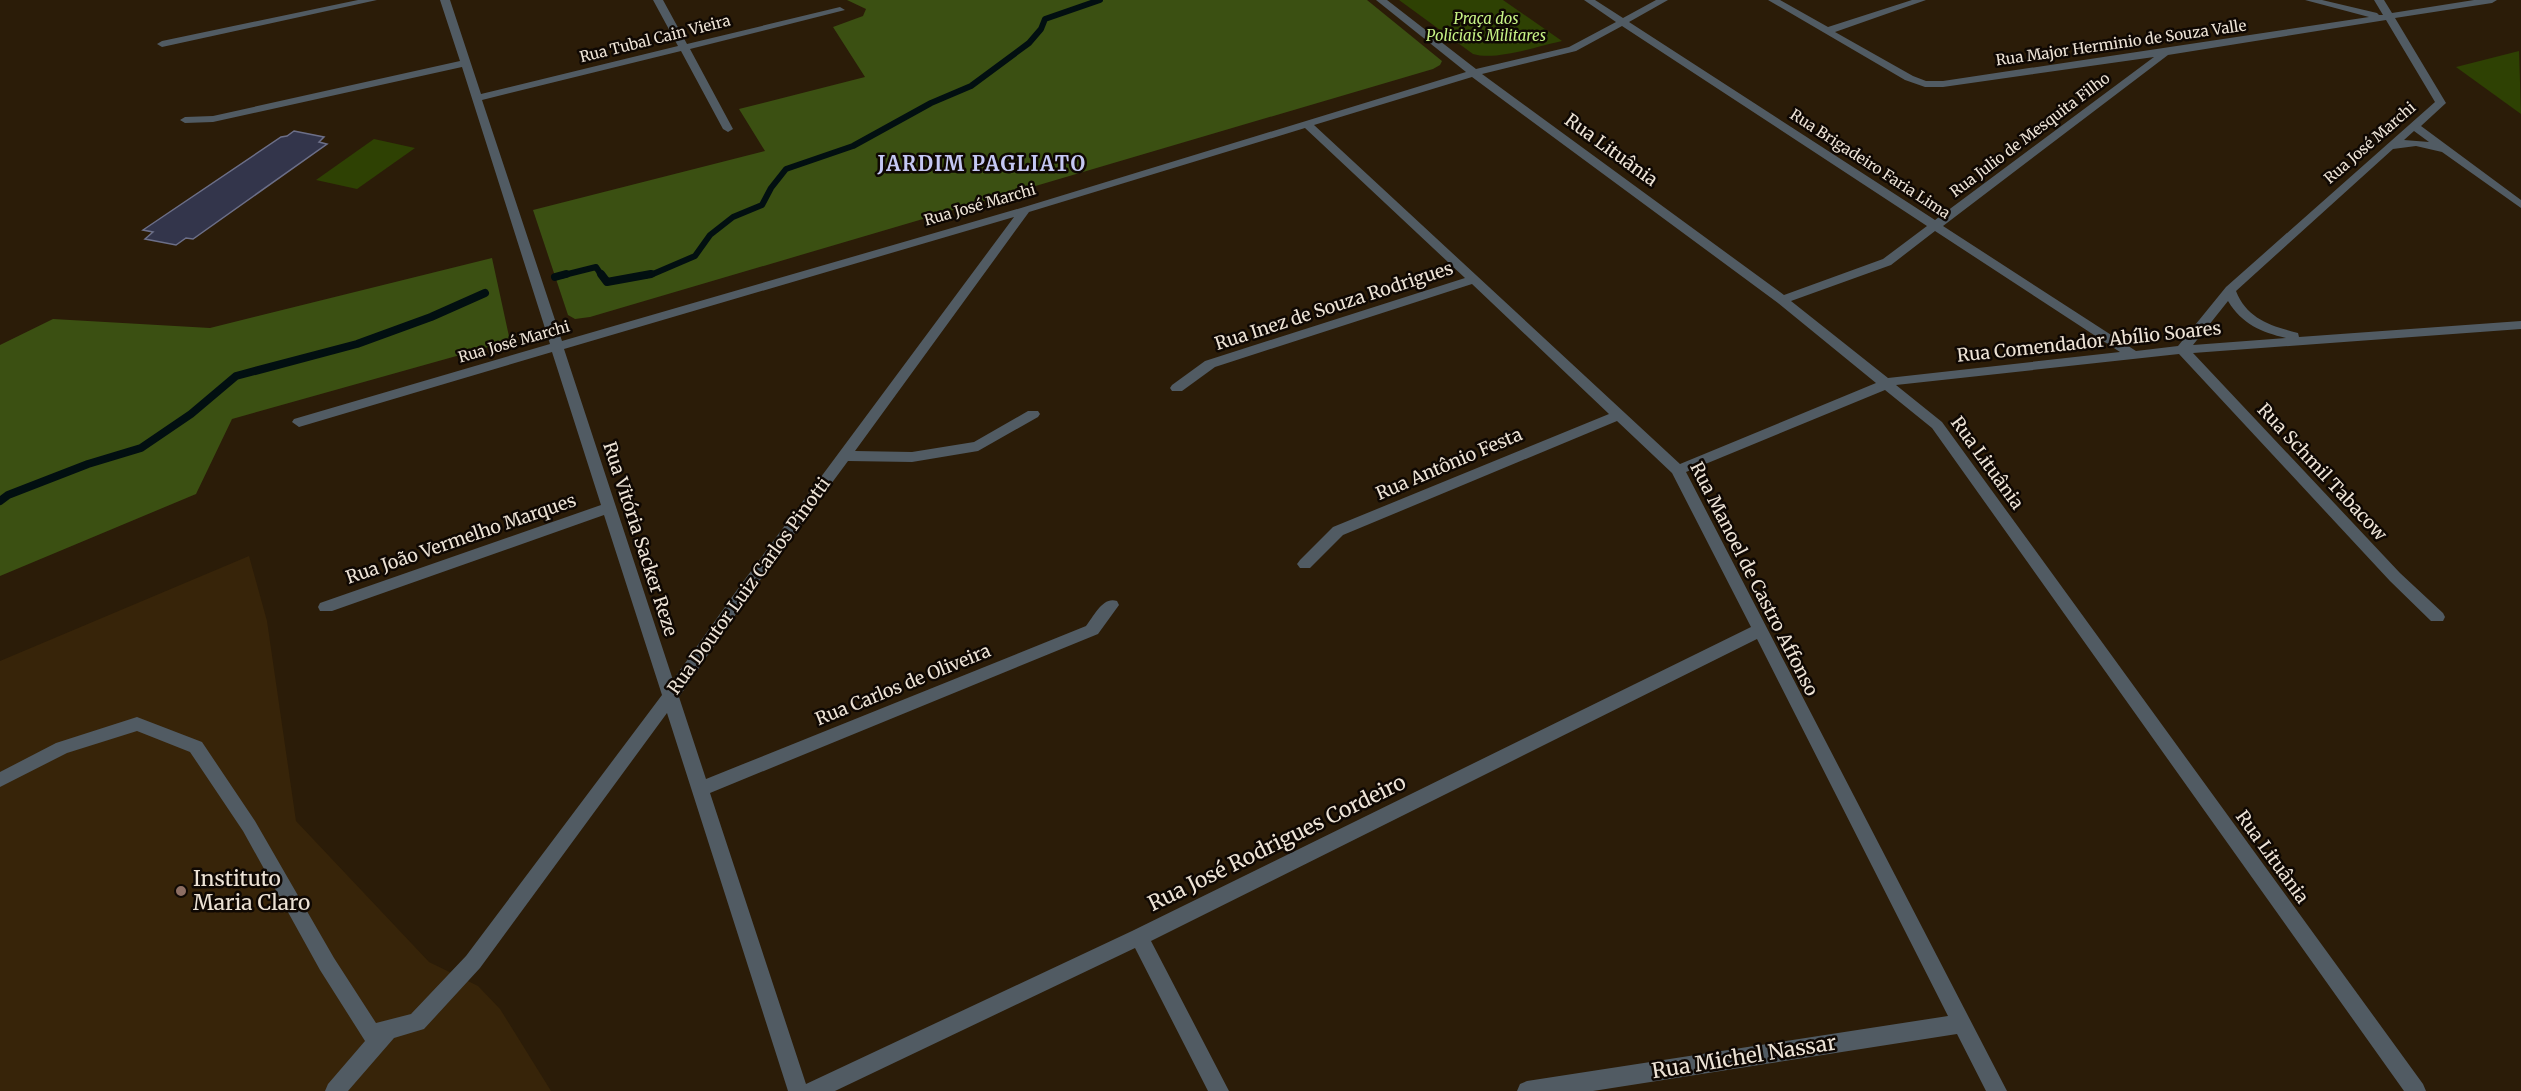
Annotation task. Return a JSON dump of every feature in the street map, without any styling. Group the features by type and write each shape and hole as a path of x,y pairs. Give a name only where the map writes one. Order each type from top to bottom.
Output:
{"street":[{"path":"162,44 372,0"},
{"name":"Rua Vitória Sacker Reze","path":"445,0 798,1091"},
{"path":"658,0 728,129"},
{"name":"Rua Lituânia","path":"1381,0 1474,72 1782,300 1937,425 2416,1091"},
{"name":"Rua Brigadeiro Faria Lima","path":"1589,0 2133,355"},
{"name":"Rua José Marchi","path":"299,422 1025,210 1474,72 1572,49 1663,0"},
{"name":"Rua Major Herminio de Souza Valle","path":"1773,0 1909,78 1925,84 1943,84 2101,62 2492,0"},
{"path":"1827,31 1921,0"},
{"path":"2310,0 2386,17"},
{"name":"Rua José Marchi","path":"2182,350 2230,290 2388,147 2441,103 2386,17 2379,0"},
{"name":"Rua Tubal Cain Vieira","path":"476,98 840,10"},
{"name":"Rua Julio de Mesquita Filho","path":"1782,300 1887,262 2167,52"},
{"path":"2101,62 2121,66 2132,72 2134,77"},
{"path":"185,120 213,119 465,63"},
{"name":"Rua Manoel de Castro Affonso","path":"1307,124 1678,470 1758,631 1997,1091"},
{"path":"2414,126 2521,205"},
{"path":"2388,147 2403,142 2414,142 2430,145 2461,160"},
{"name":"Rua Doutor Luiz Carlos Pinotti","path":"388,1030 417,1022 473,962 670,697 1025,210"},
{"name":"Rua Inez de Souza Rodrigues","path":"1177,388 1210,364 1473,280"},
{"path":"2230,290 2234,306 2248,319 2274,332 2308,339"},
{"name":"Rua Comendador Abílio Soares","path":"1678,470 1896,380 2182,350 2521,324"},
{"name":"Rua Schmil Tabacow","path":"2182,350 2395,577 2437,617"},
{"path":"844,456 912,457 978,446 1033,414"},
{"name":"Rua Antônio Festa","path":"1305,564 1338,531 1618,415"},
{"name":"Rua João Vermelho Marques","path":"326,607 609,508"},
{"name":"Rua Carlos de Oliveira","path":"700,789 1092,630 1111,605"},
{"name":"Rua José Rodrigues Cordeiro","path":"813,1091 1139,937 1758,631"},
{"path":"0,780 62,748 137,724 196,747 249,826 327,964 370,1034 388,1030"},
{"path":"1139,937 1219,1091"},
{"name":"Rua Michel Nassar","path":"1527,1091 1962,1024"},
{"path":"334,1091 388,1030"}],"shaded area":[{"name":"Instituto Maria Claro","path":"249,556 267,621 296,821 429,962 478,986 500,1009 551,1091 0,1091 0,661"}],"green space":[{"path":"847,0 1367,0 1442,61 1433,69 590,317 575,319 568,315 533,210 765,151 739,109 865,77 833,27 863,16 866,9"},
{"name":"Praça dos Policiais Militares","path":"1399,0 1503,0 1562,41 1493,56 1473,54"},
{"path":"2519,51 2521,114 2456,67"},
{"path":"374,139 415,148 357,189 316,180"},
{"path":"492,258 510,341 232,419 196,494 0,576 0,345 53,319 210,328"}],"building":[{"path":"294,131 324,137 319,142 327,144 193,239 186,238 176,245 145,239 153,232 143,230 281,137"}],"waterway":[{"path":"643,276 695,256 710,235 733,217 762,205 771,188 786,169 853,146 931,103 971,86 1029,43 1041,29 1045,19 1100,0"},
{"path":"560,276 596,267 602,276"},
{"path":"555,277 566,274"},
{"path":"601,274 607,282 651,274"},
{"path":"0,501 8,495 88,464 141,448 191,414 236,376 357,344 431,317 485,293"}],"place":[{"name":"Instituto Maria Claro","path":"181,891"}],"district":[{"name":"JARDIM PAGLIATO","path":"982,164"}]}
